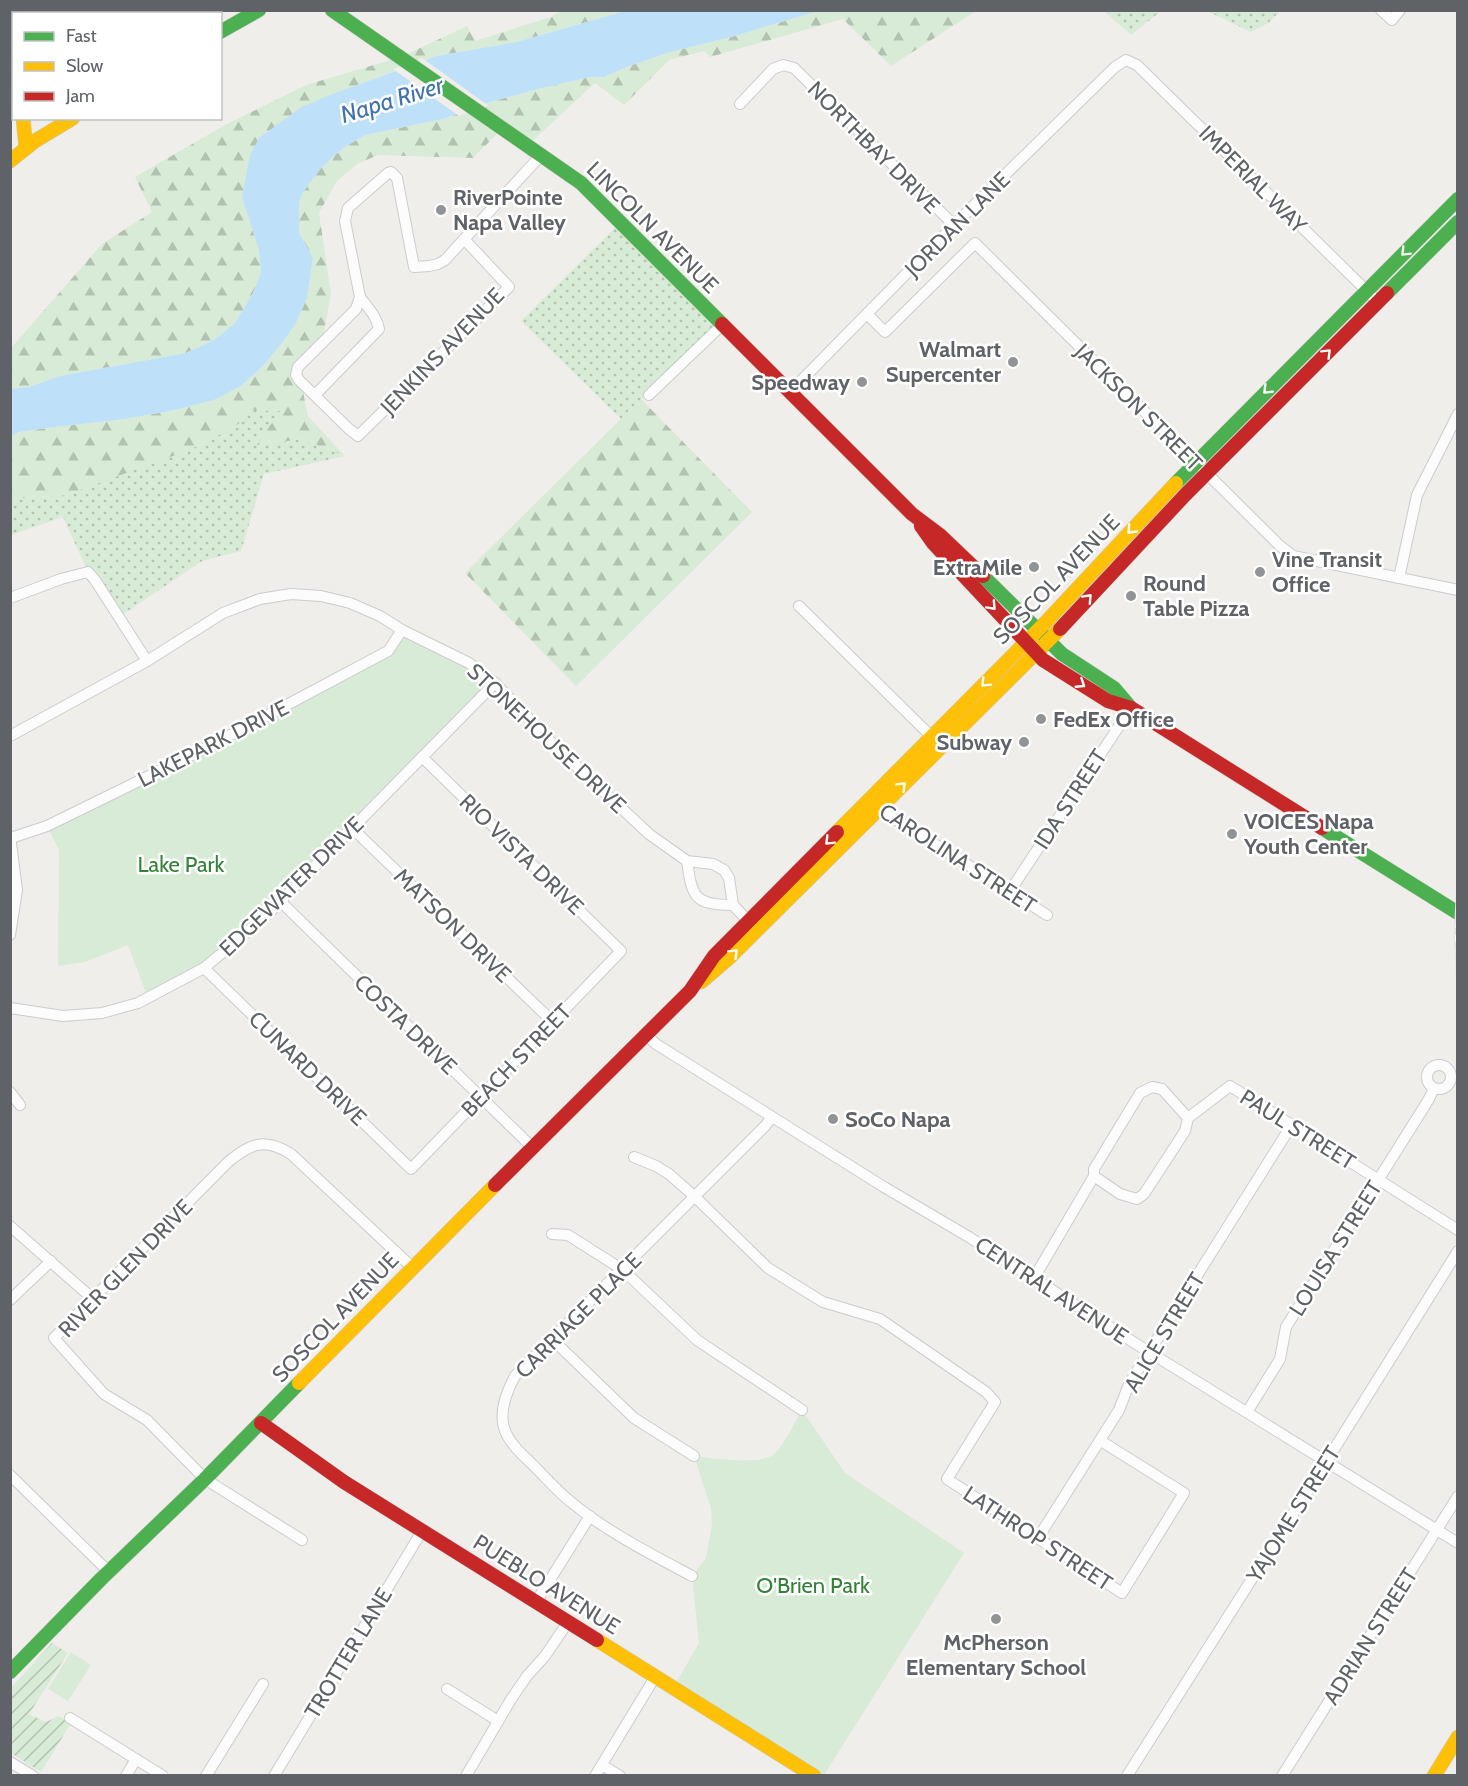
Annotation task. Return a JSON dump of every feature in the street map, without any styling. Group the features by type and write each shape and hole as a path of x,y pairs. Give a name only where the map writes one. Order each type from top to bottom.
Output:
{"main road":[{"path":"222,31 259,10"},
{"name":"LINCOLN AVENUE","path":"332,10 542,154 591,192 912,514 940,535 1048,641 1072,662 1114,688 1131,708"},
{"path":"347,10 371,36"},
{"path":"23,120 26,148"},
{"path":"10,161 70,120"},
{"name":"SOSCOL AVENUE","path":"937,742 1026,642 1194,463 1458,200"},
{"name":"SOSCOL AVENUE","path":"10,1672 261,1423 532,1147 647,1036 690,991 714,956 753,926 937,742 1048,641 1206,474 1458,222"},
{"name":"LINCOLN AVENUE","path":"912,514 933,543 1043,660 1108,701 1131,708 1458,913"},
{"name":"PUEBLO AVENUE","path":"261,1423 344,1482 814,1776"},
{"path":"1434,1776 1458,1737"}],"street":[{"path":"1381,10 1392,20 1400,10"},
{"name":"JORDAN LANE","path":"790,392 954,225 1115,67 1126,60"},
{"name":"IMPERIAL WAY","path":"1126,60 1137,65 1378,302"},
{"name":"NORTHBAY DRIVE","path":"740,104 773,69 783,65 794,68 954,225"},
{"path":"360,297 356,309 298,368 296,375 299,380 315,395 379,329 374,315 360,297 345,220 348,208 391,172 397,178 414,267 438,264 445,260 542,154"},
{"path":"1446,211 1458,222"},
{"name":"JENKINS AVENUE","path":"315,395 358,436 509,287 464,239"},
{"name":"JACKSON STREET","path":"867,314 885,332 975,243 1194,463 1293,556 1458,590"},
{"path":"649,395 722,325"},
{"path":"1399,578 1417,495 1458,414"},
{"path":"10,598 61,579 88,572 147,661"},
{"name":"STONEHOUSE DRIVE","path":"10,735 147,661 223,613 260,599 291,594 321,596 350,603 380,616 402,630 469,663 495,682 555,746 649,834 687,861 713,864 724,870 729,878 733,905"},
{"path":"799,606 937,742"},
{"name":"LAKEPARK DRIVE","path":"11,837 47,826 204,748 388,651 402,630"},
{"name":"EDGEWATER DRIVE","path":"10,1008 63,1016 102,1013 138,1003 204,968 265,916 495,682"},
{"name":"IDA STREET","path":"1010,891 1131,708"},
{"name":"RIO VISTA DRIVE","path":"422,757 621,951"},
{"name":"CAROLINA STREET","path":"874,804 1047,915"},
{"name":"MATSON DRIVE","path":"353,829 553,1022"},
{"path":"10,935 17,890 11,837"},
{"path":"687,861 690,885 694,895 714,905 733,905 753,926"},
{"name":"COSTA DRIVE","path":"280,901 532,1147"},
{"name":"BEACH STREET","path":"411,1169 621,951"},
{"name":"CUNARD DRIVE","path":"204,968 411,1169"},
{"name":"CENTRAL AVENUE","path":"647,1036 656,1044 772,1117 1458,1543"},
{"name":"PAUL STREET","path":"1188,1118 1230,1086 1458,1230"},
{"path":"1034,1278 1094,1176 1094,1169 1140,1093 1152,1087 1162,1089 1188,1118 1185,1131 1144,1194 1137,1198 1120,1194 1094,1176"},
{"name":"LOUISA STREET","path":"1247,1412 1280,1359 1286,1327 1434,1088"},
{"path":"10,1092 20,1105"},
{"name":"CARRIAGE PLACE","path":"692,1576 633,1544 570,1502 508,1439 503,1427 504,1408 509,1387 516,1376 772,1117"},
{"name":"ALICE STREET","path":"1038,1538 1101,1441 1119,1410 1129,1384 1291,1126"},
{"name":"RIVER GLEN DRIVE","path":"302,1540 205,1479 147,1420 104,1394 54,1338 228,1162 244,1149 261,1143 279,1146 291,1154 412,1267"},
{"path":"633,1157 669,1174 694,1196"},
{"name":"LATHROP STREET","path":"694,1196 768,1269 823,1302 880,1319 986,1392 995,1402 947,1479 1122,1593 1184,1493 1101,1441"},
{"path":"10,1226 92,1298"},
{"path":"552,1233 568,1235 623,1270 697,1340 801,1410"},
{"name":"YAJOME STREET","path":"1127,1776 1458,1251"},
{"path":"10,1300 51,1261"},
{"path":"552,1340 634,1418 694,1456"},
{"path":"10,1475 109,1572"},
{"name":"ADRIAN STREET","path":"1282,1776 1458,1496"},
{"path":"536,1602 590,1516"},
{"name":"TROTTER LANE","path":"274,1776 422,1531"},
{"path":"466,1776 526,1676 546,1656 568,1623"},
{"path":"596,1776 655,1677"},
{"path":"206,1776 263,1684"},
{"path":"447,1689 498,1720"},
{"path":"70,1718 164,1776"},
{"path":"126,1776 136,1759"},
{"path":"10,1762 33,1776"},
{"path":"602,1765 620,1776"}],"green space":[{"path":"1280,10 1268,23 1251,32 1207,11"},
{"path":"560,11 625,11 517,42 437,56 327,96 242,197 259,250 261,272 253,293 235,323 214,340 186,353 60,376 29,387 11,389 11,348 102,244 152,212 135,177 225,125 306,85 401,57 467,26 475,41 551,17"},
{"path":"818,11 976,11 891,66 843,19 710,57 704,51 669,60 624,105 595,83 528,145 503,128 473,158 378,155 357,164 337,181 319,213 331,294 322,342 298,367 308,416 345,456 302,439 257,445 280,411 254,410 237,425 181,453 66,495 11,499 11,436 19,432 125,419 214,400 241,386 263,366 296,323 307,298 313,258 299,233 299,203 303,192 321,168 343,148 365,135 443,119 490,102 538,89 590,77 604,77 670,52 731,37"},
{"path":"1104,11 1161,11 1131,35"},
{"path":"621,222 722,325 621,419 521,321"},
{"path":"641,399 752,512 576,686 465,573"},
{"path":"254,410 281,411 258,445 302,439 345,456 264,474 241,551 202,561 119,617 88,572 63,517 11,535 11,499 66,495 200,445 237,425"},
{"name":"Lake Park","path":"402,630 495,683 353,829 204,968 148,998 128,945 85,962 58,966 59,850 47,826 388,651"},
{"name":"O'Brien Park","path":"802,1410 845,1473 964,1553 824,1775 814,1775 673,1688 699,1643 692,1576 706,1558 712,1525 711,1508 694,1456 735,1460 767,1458 782,1445"},
{"path":"52,1643 68,1653 29,1714 46,1722 59,1716 71,1723 41,1772 11,1753 10,1689"},
{"path":"71,1652 91,1665 68,1701 48,1689"}],"water":[{"name":"Napa River","path":"625,11 818,11 731,37 670,52 604,77 590,77 538,89 490,102 443,119 365,135 343,148 321,168 303,192 299,203 299,233 313,258 307,298 296,323 282,343 263,366 241,386 214,400 175,410 125,419 19,432 11,436 10,389 29,387 60,376 186,353 214,340 235,323 253,293 261,272 259,250 242,197 250,155 259,138 300,108 437,56 517,42"}],"pier":[{"path":"422,58 489,106 459,116 393,69"}],"railway":[{"path":"1458,893 1456,937 1458,975"}],"traffic: fast":[{"path":"222,31 259,10"},
{"path":"332,10 581,183 722,324"},
{"path":"1176,483 1458,199"},
{"path":"1387,293 1458,222"},
{"path":"983,576 1062,654 1114,688 1131,708"},
{"path":"1322,828 1458,913"},
{"path":"10,1672 299,1383"}],"traffic: slow":[{"path":"23,120 26,148"},
{"path":"10,161 35,141 70,120"},
{"path":"837,832 1046,622 1176,483"},
{"path":"701,982 729,958 1060,629"},
{"path":"299,1383 495,1185"},
{"path":"597,1640 814,1776"},
{"path":"1434,1776 1458,1737"}],"traffic: jam":[{"path":"1060,629 1185,495 1387,293"},
{"path":"722,324 912,514 940,535 983,576"},
{"path":"921,526 933,543 1043,660 1108,701 1131,708 1322,828"},
{"path":"495,1185 690,991 714,956 837,832"},
{"path":"261,1423 344,1482 597,1640"}],"place":[{"name":"RiverPointe Napa Valley","path":"441,210"},
{"name":"Walmart Supercenter","path":"1013,362"},
{"name":"Speedway","path":"862,382"},
{"name":"ExtraMile","path":"1034,567"},
{"name":"Vine Transit Office","path":"1260,572"},
{"name":"Round Table Pizza","path":"1131,596"},
{"name":"FedEx Office","path":"1041,719"},
{"name":"Subway","path":"1024,742"},
{"name":"VOICES Napa Youth Center","path":"1232,834"},
{"name":"SoCo Napa","path":"833,1119"},
{"name":"McPherson Elementary School","path":"996,1619"}]}
